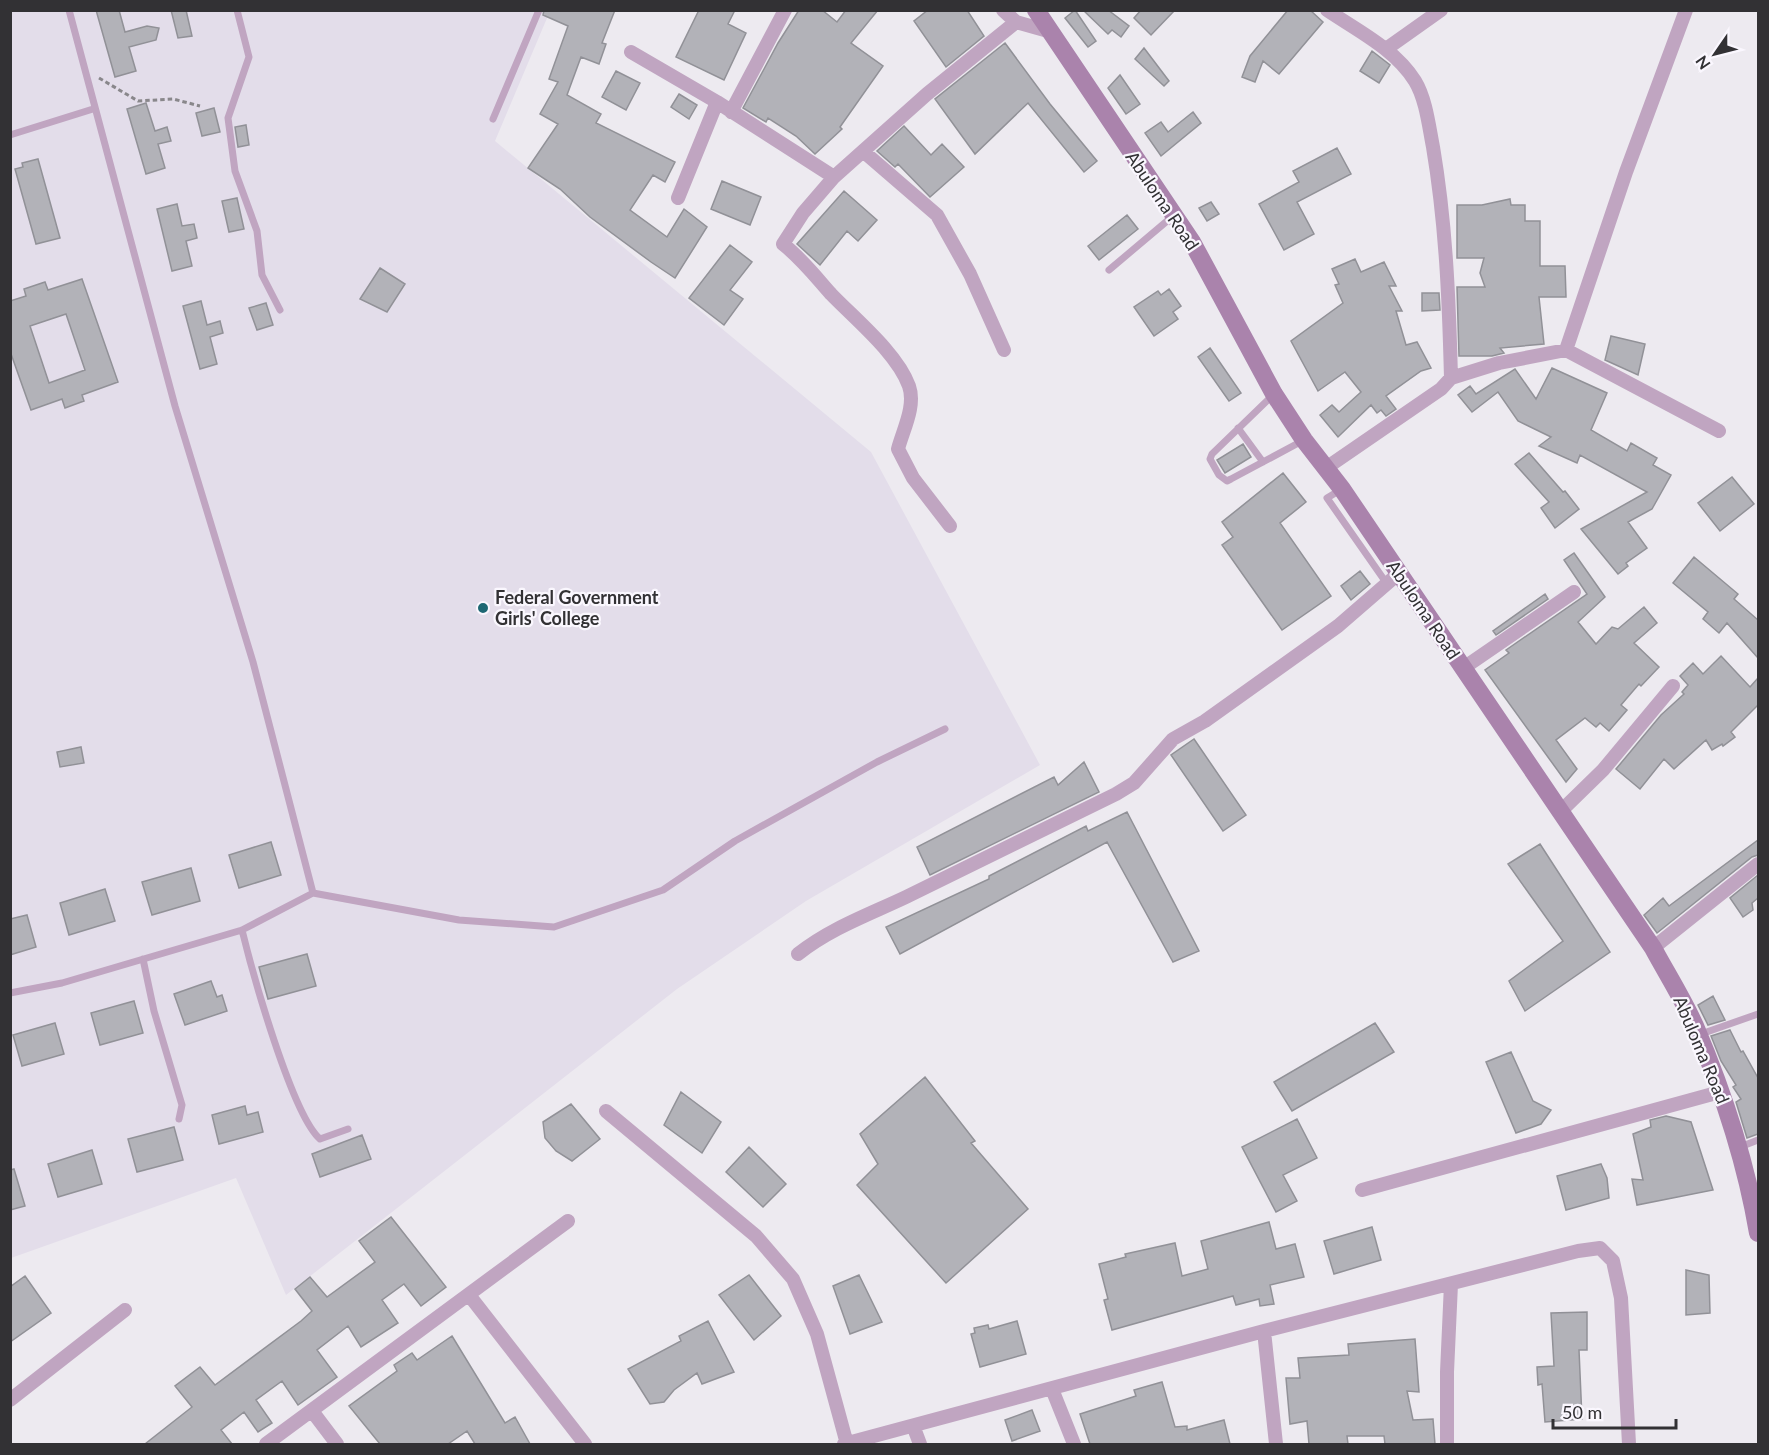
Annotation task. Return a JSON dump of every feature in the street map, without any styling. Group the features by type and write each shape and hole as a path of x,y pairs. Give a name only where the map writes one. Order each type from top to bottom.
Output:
{"street":[{"path":"731,112 785,10"},
{"path":"1003,10 1016,22 1047,31"},
{"name":"Abuloma Road","path":"1036,10 1047,31 1192,242 1274,394 1304,440 1342,489 1391,578 1462,669 1653,948 1698,1035 1720,1092 1747,1177 1758,1233"},
{"path":"1327,10 1386,49 1416,83 1429,125 1448,258 1451,378"},
{"path":"1386,49 1441,10"},
{"path":"1566,350 1626,172 1686,10"},
{"path":"950,526 913,478 898,449 911,408 909,387 891,358 817,279 802,259 783,244 803,213 834,177 927,94 1016,22"},
{"path":"631,52 717,102 834,177"},
{"path":"678,198 717,102"},
{"path":"864,152 937,215 970,274 1004,350"},
{"path":"1326,468 1441,389 1451,378 1499,363 1566,350 1719,431"},
{"path":"798,954 819,937 841,925 892,904 1134,783 1173,739 1205,721 1338,626 1391,578"},
{"path":"1462,669 1574,592"},
{"path":"1561,811 1603,770 1673,686"},
{"path":"1653,948 1758,864"},
{"path":"1362,1190 1720,1092"},
{"path":"606,1111 756,1236 793,1279 817,1334 845,1444 914,1428 1264,1331 1578,1251 1600,1248 1613,1261 1621,1298 1629,1444"},
{"path":"266,1444 568,1221"},
{"path":"1447,1444 1451,1284"},
{"path":"469,1295 585,1444"},
{"path":"10,1400 125,1310"},
{"path":"1264,1331 1276,1444"},
{"path":"1052,1389 1074,1444"},
{"path":"312,1411 337,1444"},
{"path":"914,1428 920,1444"}],"lane":[{"path":"69,10 93,109 175,406 253,662 312,893"},
{"path":"237,10 249,57 228,118 235,171 257,231 262,275 280,310"},
{"path":"493,119 539,10"},
{"path":"10,135 93,109"},
{"path":"1109,270 1173,216"},
{"path":"1274,394 1210,457 1219,475 1227,481 1304,440"},
{"path":"1238,428 1263,462"},
{"path":"10,993 62,983 242,930 312,893 459,920 554,927 663,890 735,841 877,762 945,729"},
{"path":"242,930 253,974 296,1101 313,1133 320,1139 348,1129"},
{"path":"143,959 154,1011 182,1105 179,1119"},
{"path":"1698,1035 1758,1014"},
{"path":"1737,1148 1758,1140"}],"path":[{"path":"84,69 138,101 173,99 200,106"}],"shaded area":[{"name":"Federal Government Girls' College","path":"10,11 550,11 495,141 871,452 1040,765 806,901 677,989 286,1295 236,1178 11,1258"}],"building":[{"path":"96,10 119,10 125,32 147,26 159,28 156,40 129,47 136,71 115,77"},
{"path":"171,10 186,10 192,36 178,38"},
{"path":"544,10 615,10 602,43 606,44 599,64 581,57 567,95 601,114 596,123 675,162 665,182 653,175 630,210 667,237 684,209 707,227 675,278 590,217 560,189 528,168 558,124 540,114 558,82 549,79 568,26 543,15"},
{"path":"699,10 735,10 728,24 746,33 724,80 676,57"},
{"path":"799,10 822,10 837,22 846,10 878,10 851,43 883,66 840,127 842,129 815,154 796,136 768,118 766,122 743,108 778,43"},
{"path":"928,10 967,10 984,36 946,67 914,21"},
{"path":"1075,10 1096,41 1088,47 1065,18"},
{"path":"1083,10 1108,10 1129,26 1121,37 1112,30 1108,34"},
{"path":"1141,10 1175,10 1151,35 1134,18"},
{"path":"1288,10 1310,10 1323,22 1279,74 1263,61 1255,82 1242,77 1250,56"},
{"path":"1005,43 1050,104 1097,161 1084,172 1028,103 975,154 935,99"},
{"path":"1144,48 1169,81 1164,86 1135,59"},
{"path":"1372,51 1390,65 1379,83 1360,71"},
{"path":"616,71 640,83 626,110 602,97"},
{"path":"1120,75 1140,104 1126,114 1108,88"},
{"path":"679,94 697,105 689,119 671,107"},
{"path":"146,103 155,131 167,127 171,141 158,144 165,168 146,174 127,109"},
{"path":"214,108 220,132 202,136 196,113"},
{"path":"1193,112 1201,123 1161,156 1145,133 1161,122 1168,132"},
{"path":"246,125 249,145 238,147 235,127"},
{"path":"904,126 931,155 942,144 964,167 930,197 898,164 895,167 877,151"},
{"path":"1337,148 1351,174 1297,202 1314,234 1284,250 1259,204 1299,182 1293,171"},
{"path":"38,159 60,238 36,244 15,169 23,167 22,163"},
{"path":"722,181 761,197 750,225 711,209"},
{"path":"844,191 877,220 858,241 847,231 820,265 797,244"},
{"path":"237,198 244,229 229,232 222,201"},
{"path":"1510,199 1511,205 1525,205 1525,221 1540,221 1540,266 1565,266 1566,297 1539,297 1544,344 1500,348 1504,353 1492,356 1459,356 1457,287 1485,287 1480,273 1484,258 1457,258 1457,205 1482,205"},
{"path":"1211,202 1219,214 1207,221 1199,208"},
{"path":"177,204 182,226 194,224 197,238 186,241 192,266 172,271 157,209"},
{"path":"1127,215 1138,229 1099,260 1088,246"},
{"path":"730,245 752,262 730,290 743,299 724,325 689,298"},
{"path":"1355,259 1361,272 1384,262 1396,286 1389,286 1402,311 1396,311 1406,345 1417,342 1431,368 1421,371 1386,396 1396,409 1386,416 1381,410 1377,413 1371,405 1338,437 1320,415 1332,405 1339,412 1361,392 1345,372 1318,391 1291,341 1343,303 1335,285 1339,284 1332,269"},
{"path":"380,268 405,284 387,312 360,299"},
{"path":"82,279 118,382 82,395 84,401 65,408 62,399 31,410 10,351 10,301 26,296 24,289 45,282 48,290","holes":["66,314 85,370 49,383 30,326"]},
{"path":"1169,289 1181,306 1173,312 1178,319 1154,336 1134,307 1158,291 1161,295"},
{"path":"1422,293 1439,293 1440,310 1422,311"},
{"path":"201,301 207,325 220,321 223,333 210,337 217,364 200,369 183,306"},
{"path":"266,303 273,325 257,330 249,308"},
{"path":"1611,336 1645,344 1638,375 1605,360"},
{"path":"1210,348 1241,393 1229,401 1198,357"},
{"path":"1552,368 1607,393 1591,430 1627,451 1631,443 1657,458 1653,465 1671,475 1652,509 1628,522 1647,548 1626,563 1628,566 1618,574 1581,529 1647,492 1580,455 1577,463 1539,446 1551,437 1518,421 1498,392 1472,412 1458,395 1470,386 1476,394 1515,369 1536,399"},
{"path":"1243,444 1251,457 1225,473 1217,460"},
{"path":"1529,453 1579,509 1555,528 1541,508 1549,502 1515,464"},
{"path":"1283,473 1306,502 1280,523 1331,596 1282,630 1222,545 1233,537 1222,522"},
{"path":"1732,477 1754,504 1720,531 1698,503"},
{"path":"1574,553 1605,597 1578,622 1596,644 1612,627 1618,629 1644,607 1657,623 1634,643 1659,667 1641,686 1639,684 1621,705 1627,710 1609,731 1600,723 1596,727 1585,718 1556,740 1577,769 1566,782 1485,670 1509,653 1506,650 1587,594 1564,560"},
{"path":"1694,557 1738,594 1734,599 1758,620 1758,658 1727,623 1719,633 1703,619 1708,612 1673,583"},
{"path":"1360,571 1370,584 1351,600 1341,586"},
{"path":"1545,594 1548,599 1496,635 1493,631"},
{"path":"1721,656 1750,687 1758,678 1758,705 1731,732 1735,737 1723,746 1722,744 1712,750 1706,740 1674,769 1664,759 1640,789 1616,769 1661,715 1684,694 1682,692 1688,685 1680,676 1693,663 1703,674"},
{"path":"1194,739 1246,815 1223,831 1171,755"},
{"path":"81,747 84,763 60,767 57,752"},
{"path":"1084,762 1099,792 930,875 917,847 1054,777 1058,785"},
{"path":"1127,812 1199,951 1173,962 1107,842 900,954 886,927 989,879 989,876 1086,826 1088,831"},
{"path":"1758,840 1758,855 1752,857 1657,933 1644,915 1663,898 1669,906"},
{"path":"271,842 281,875 239,888 229,855"},
{"path":"1540,844 1610,952 1525,1011 1509,981 1563,941 1508,864"},
{"path":"191,868 200,901 152,915 142,882"},
{"path":"1758,875 1758,898 1752,903 1753,910 1743,917 1730,898"},
{"path":"105,889 115,921 69,935 60,903"},
{"path":"27,915 36,947 10,955 10,919"},
{"path":"307,954 316,986 268,999 259,967"},
{"path":"211,981 217,997 222,995 227,1011 185,1025 174,994"},
{"path":"1713,996 1725,1020 1708,1025 1698,1005"},
{"path":"134,1001 143,1033 100,1045 91,1013"},
{"path":"55,1023 64,1054 22,1066 13,1035"},
{"path":"1375,1023 1394,1052 1292,1111 1274,1082"},
{"path":"1730,1030 1758,1078 1758,1134 1747,1138 1736,1102 1741,1099 1733,1087 1736,1085 1721,1061 1711,1036"},
{"path":"1511,1052 1533,1101 1551,1110 1541,1124 1516,1133 1486,1062"},
{"path":"925,1077 975,1141 971,1143 1028,1209 946,1283 857,1185 878,1164 860,1134"},
{"path":"681,1092 721,1122 702,1153 664,1125"},
{"path":"571,1104 600,1139 572,1161 556,1151 545,1138 543,1122"},
{"path":"245,1106 247,1115 258,1112 263,1132 219,1144 212,1115"},
{"path":"1666,1116 1691,1122 1713,1190 1637,1205 1632,1179 1643,1180 1633,1134 1651,1127 1650,1120"},
{"path":"1297,1119 1317,1158 1283,1175 1297,1201 1276,1212 1242,1147"},
{"path":"174,1127 183,1160 137,1172 128,1139"},
{"path":"362,1135 371,1159 320,1177 312,1154"},
{"path":"749,1147 786,1184 763,1207 726,1172"},
{"path":"92,1150 102,1184 58,1197 48,1164"},
{"path":"1601,1164 1607,1178 1609,1198 1566,1210 1557,1176"},
{"path":"14,1169 25,1206 10,1210 10,1170"},
{"path":"391,1217 446,1287 421,1306 404,1284 382,1300 398,1323 361,1347 348,1326 317,1350 337,1377 298,1405 282,1381 256,1400 272,1423 258,1432 244,1412 221,1430 232,1444 145,1444 192,1407 175,1386 200,1367 215,1385 301,1321 312,1311 295,1289 310,1277 327,1297 375,1262 359,1241"},
{"path":"1269,1222 1276,1249 1295,1244 1304,1277 1270,1285 1274,1304 1260,1306 1259,1299 1236,1305 1233,1296 1112,1330 1104,1300 1108,1299 1099,1264 1126,1257 1125,1254 1175,1243 1182,1276 1208,1269 1201,1241"},
{"path":"1372,1227 1381,1260 1334,1274 1324,1241"},
{"path":"1686,1270 1709,1275 1710,1313 1686,1315"},
{"path":"749,1275 781,1316 754,1340 719,1295"},
{"path":"859,1275 882,1322 850,1334 833,1286"},
{"path":"25,1276 51,1313 10,1342 10,1287"},
{"path":"1587,1312 1587,1350 1579,1350 1582,1419 1545,1422 1542,1384 1538,1385 1537,1367 1554,1366 1551,1313"},
{"path":"708,1321 734,1372 702,1384 697,1373 674,1390 664,1402 650,1404 628,1369 681,1341 679,1336"},
{"path":"1017,1321 1026,1354 980,1367 971,1334 975,1333 974,1328 988,1325 989,1329"},
{"path":"452,1336 505,1423 515,1417 530,1444 475,1444 467,1431 448,1444 380,1444 349,1406 397,1371 394,1365 412,1353 417,1360"},
{"path":"1415,1339 1419,1392 1407,1391 1413,1420 1433,1419 1435,1444 1385,1444 1384,1436 1347,1436 1348,1444 1309,1444 1307,1421 1290,1424 1286,1378 1300,1378 1298,1358 1349,1355 1348,1344"},
{"path":"1162,1382 1175,1427 1187,1426 1187,1430 1224,1420 1230,1444 1090,1444 1080,1414 1136,1396 1134,1390"},
{"path":"1032,1410 1040,1431 1012,1441 1005,1420"}],"place":[{"name":"Federal Government Girls' College","path":"483,608"}]}
